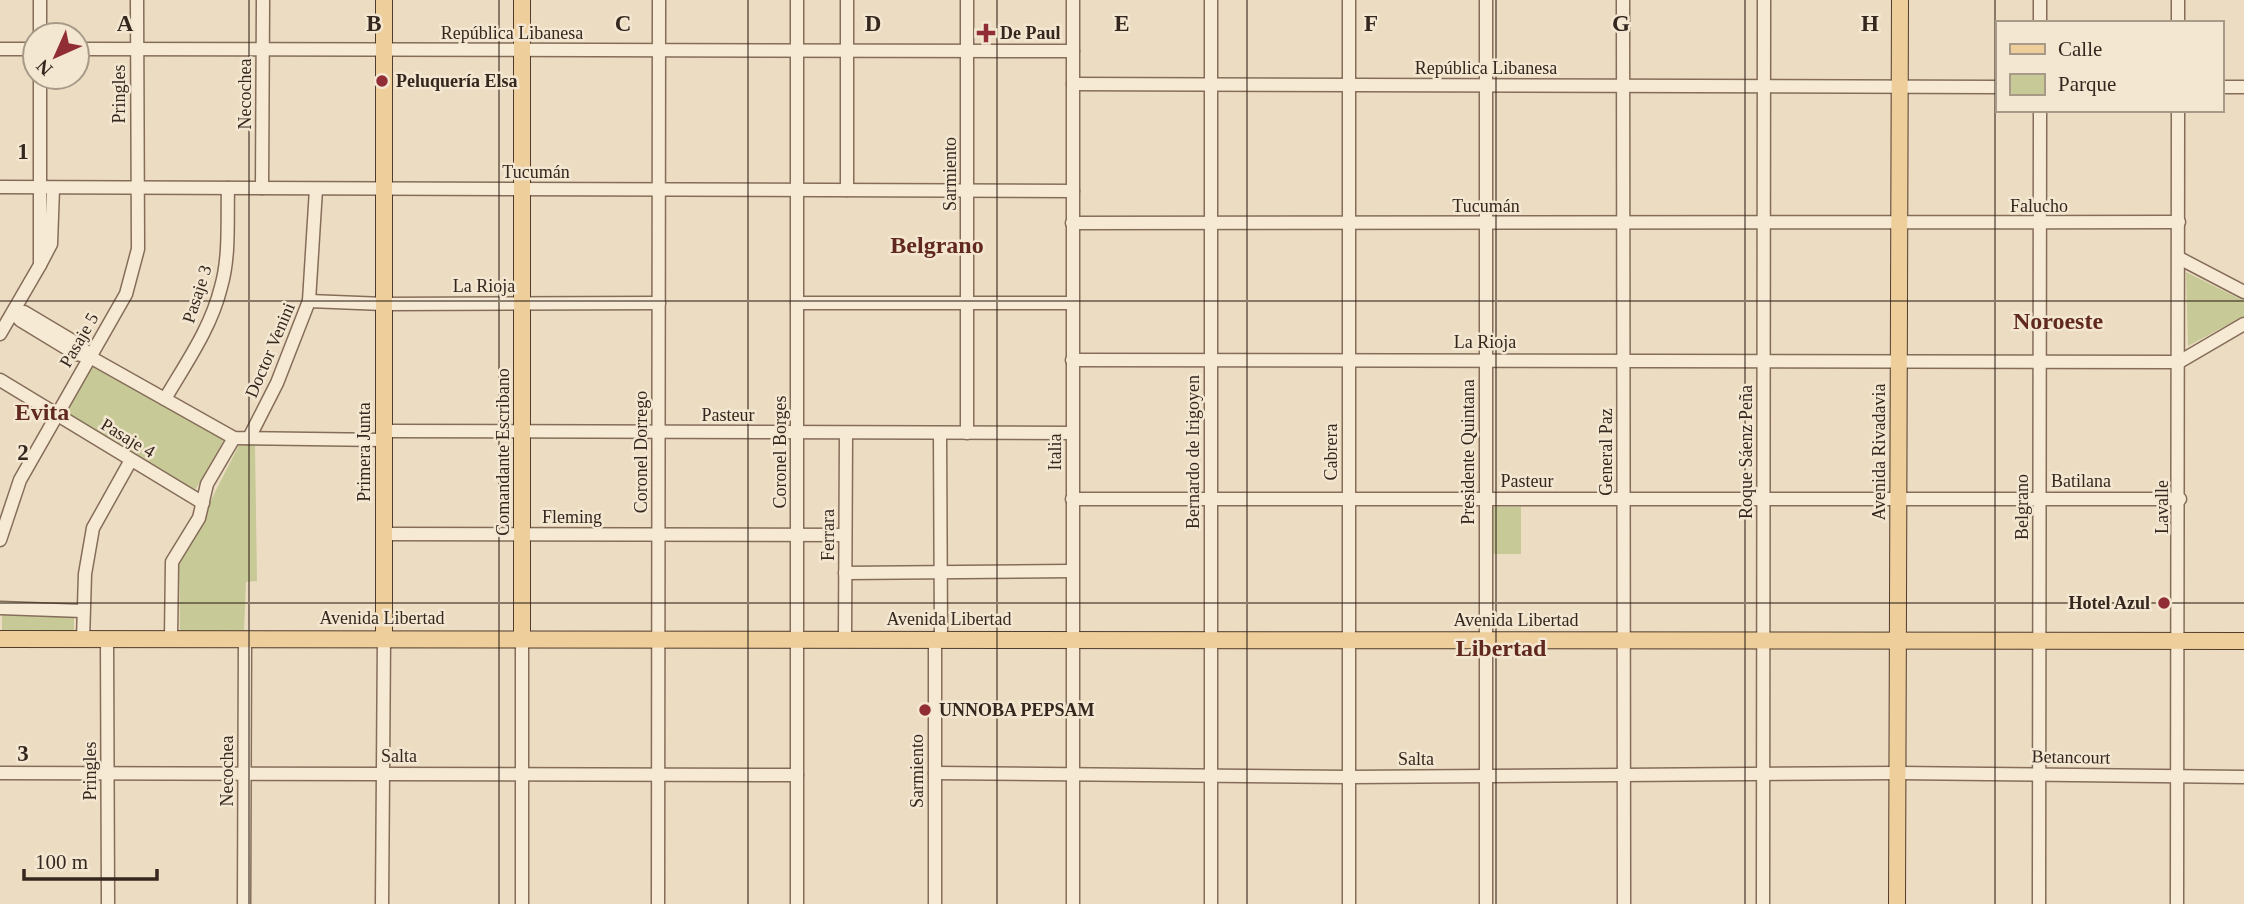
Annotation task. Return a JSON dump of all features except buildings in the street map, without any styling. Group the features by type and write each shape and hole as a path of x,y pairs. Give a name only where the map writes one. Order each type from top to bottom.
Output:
{"main road":[{"name":"Primera Junta","path":"384,0 384,637"},
{"name":"Comandante Escribano","path":"522,0 522,638"},
{"name":"Avenida Rivadavia","path":"1897,904 1900,0"},
{"name":"Avenida Libertad","path":"0,639 384,637 2244,641"}],"street":[{"path":"40,0 40,21"},
{"name":"Pringles","path":"136,188 137,0"},
{"name":"Necochea","path":"262,188 263,0"},
{"name":"Coronel Dorrego","path":"658,904 659,0"},
{"name":"Coronel Borges","path":"797,0 797,904"},
{"path":"847,0 847,190"},
{"name":"Sarmiento","path":"967,0 967,433"},
{"name":"Italia","path":"1073,0 1073,904"},
{"name":"Bernardo de Irigoyen","path":"1211,0 1211,904"},
{"name":"Cabrera","path":"1349,0 1349,904"},
{"name":"Presidente Quintana","path":"1486,0 1486,904"},
{"name":"General Paz","path":"1623,0 1624,904"},
{"name":"Roque Sáenz Peña","path":"1763,904 1764,0"},
{"path":"2040,0 2040,21"},
{"path":"2178,0 2178,21"},
{"path":"0,49 21,49"},
{"name":"República Libanesa","path":"91,49 1073,51"},
{"name":"República Libanesa","path":"1073,84 1996,87"},
{"path":"2223,87 2244,87"},
{"path":"0,334 40,265 47,188 41,91"},
{"name":"Belgrano","path":"2039,904 2040,112"},
{"name":"Lavalle","path":"2177,904 2180,499 2178,112"},
{"name":"Tucumán","path":"0,187 1073,191"},
{"name":"Pasaje 5","path":"0,540 20,480 126,294 138,248 136,188"},
{"name":"Pasaje 3","path":"165,399 206,328 221,288 225,268 228,188"},
{"name":"Doctor Venini","path":"249,439 277,383 309,302 316,188"},
{"name":"Falucho","path":"1899,224 2179,222"},
{"name":"Tucumán","path":"1072,223 1899,224"},
{"path":"2179,258 2244,292"},
{"name":"La Rioja","path":"309,302 659,303"},
{"path":"797,303 1072,303"},
{"path":"14,312 20,320 76,355 90,357 234,438 207,484 199,518 172,562 171,638"},
{"path":"2179,362 2244,324"},
{"name":"La Rioja","path":"1072,360 1899,359 2179,362"},
{"name":"Pasaje 4","path":"0,380 203,503"},
{"name":"Pasteur","path":"234,438 522,432 1072,433"},
{"name":"Ferrara","path":"845,638 846,433"},
{"name":"Sarmiento","path":"934,904 941,572 940,433"},
{"path":"82,639 85,574 93,528 131,460"},
{"name":"Pasteur","path":"1072,499 1898,498"},
{"name":"Batilana","path":"1898,498 2180,499"},
{"name":"Fleming","path":"384,534 845,535"},
{"path":"845,573 1072,571"},
{"path":"0,608 83,611"},
{"name":"Primera Junta","path":"382,904 384,637"},
{"name":"Necochea","path":"244,638 244,904"},
{"name":"Comandante Escribano","path":"522,638 522,904"},
{"name":"Pringles","path":"107,639 108,904"},
{"name":"Salta","path":"0,773 797,775"},
{"name":"Salta","path":"935,773 1349,777 1898,773"},
{"name":"Betancourt","path":"1898,773 2244,777"}],"green space":[{"path":"2186,272 2244,301 2244,316 2188,346"},
{"path":"95,363 224,440 194,492 64,414"},
{"path":"255,444 257,581 246,582 244,631 180,631 179,563 239,445"},
{"path":"1493,507 1521,507 1521,554 1493,554"},
{"path":"74,614 74,633 2,632 2,615"}],"place":[{"name":"De Paul","path":"986,33"},
{"name":"Peluquería Elsa","path":"382,81"},
{"name":"Hotel Azul","path":"2164,603"},
{"name":"UNNOBA PEPSAM","path":"925,710"}],"district":[{"name":"Belgrano","path":"937,245"},
{"name":"Noroeste","path":"2058,321"},
{"name":"Evita","path":"42,412"},
{"name":"Libertad","path":"1501,648"}]}
